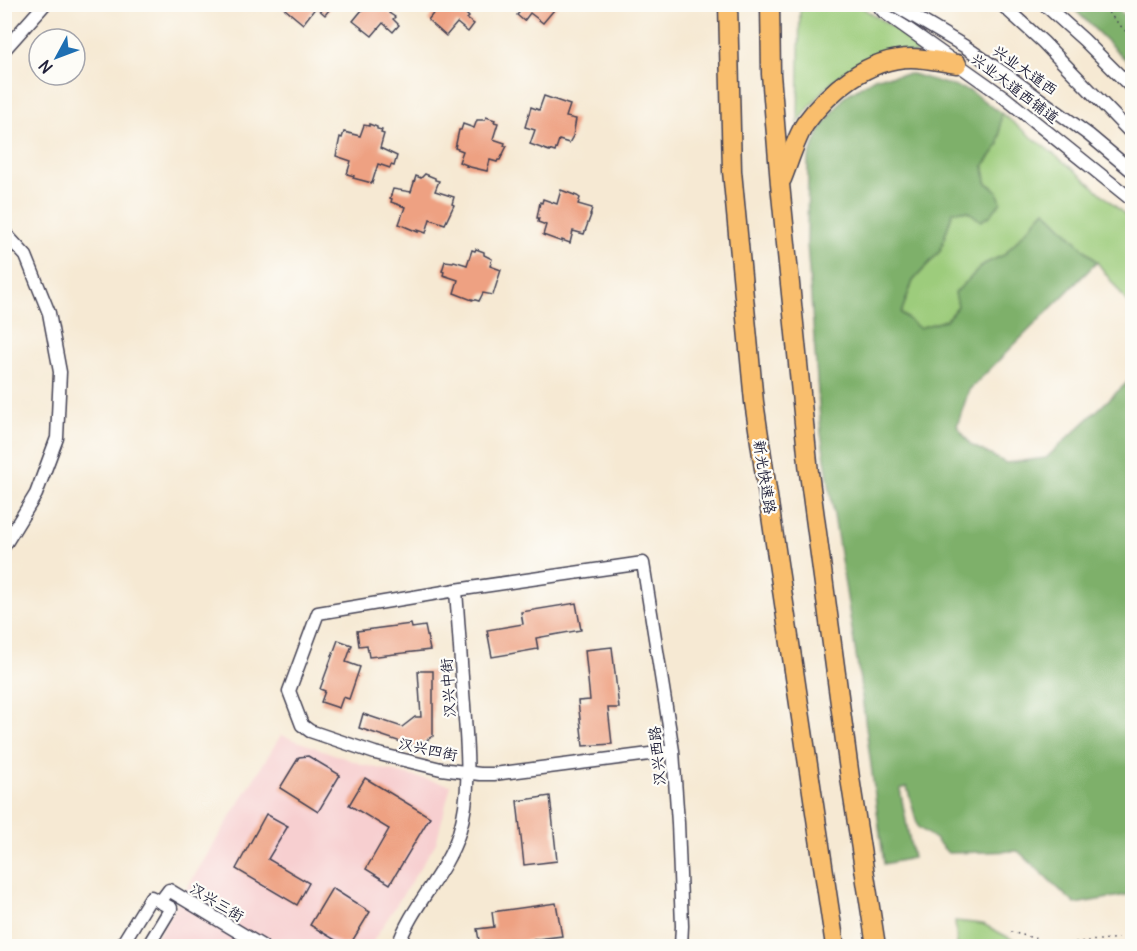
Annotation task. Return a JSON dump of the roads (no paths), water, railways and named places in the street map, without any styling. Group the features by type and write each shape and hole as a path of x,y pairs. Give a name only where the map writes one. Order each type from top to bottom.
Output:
{"highway":[{"name":"新光快速路","path":"728,4 732,171 754,402 834,946"},
{"path":"770,4 771,74 780,184 809,473 852,790 876,946"},
{"path":"780,184 804,126 834,91 850,79 876,66 909,58 957,64"}],"street":[{"path":"4,50 45,4"},
{"name":"兴业大道西铺道","path":"877,4 1004,97 1132,200"},
{"name":"兴业大道西","path":"893,4 964,46 1016,81 1089,135 1132,171"},
{"name":"兴业大道西","path":"1001,4 1042,42 1132,134"},
{"path":"1044,4 1132,88"},
{"path":"4,232 26,256 50,313 60,372 57,438 36,494 4,546"},
{"name":"汉兴西路","path":"456,590 643,563 673,751 682,926 681,946"},
{"name":"汉兴四街","path":"456,590 318,613 289,691 302,725 310,731 375,753 441,769 494,774 673,751"},
{"name":"汉兴中街","path":"398,946 447,859 458,835 465,810 468,772 456,590"},
{"name":"汉兴三街","path":"160,902 169,890 262,946"},
{"path":"121,946 151,897 171,908 148,946"}]}
